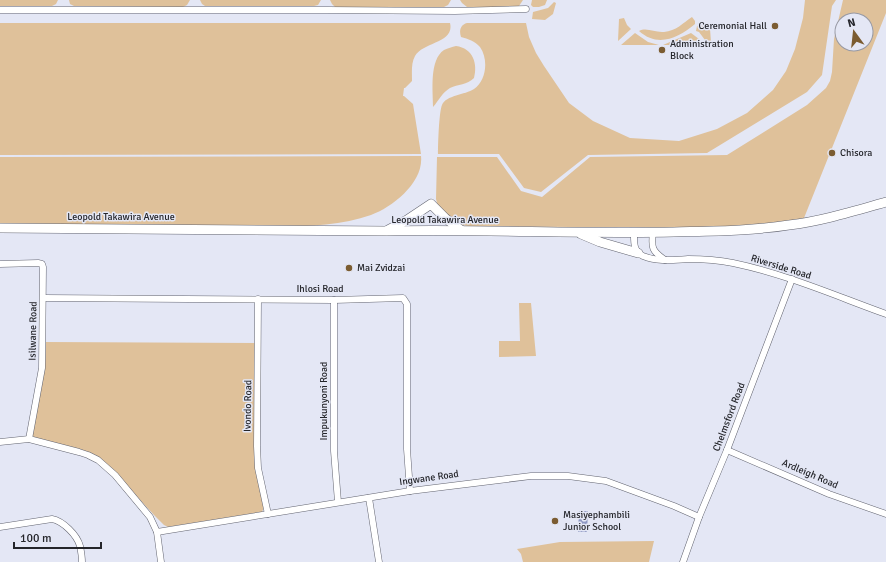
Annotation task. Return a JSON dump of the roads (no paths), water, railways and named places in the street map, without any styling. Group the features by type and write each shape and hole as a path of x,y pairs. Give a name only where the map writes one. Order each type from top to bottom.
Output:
{"highway":[{"name":"Leopold Takawira Avenue","path":"0,228 387,231 461,230 576,232 750,230 826,219 886,202"},
{"path":"387,231 431,204 438,212 461,230"},
{"path":"576,232 600,242 638,253"}],"street":[{"path":"0,10 455,11 526,9"},
{"path":"634,232 634,244 638,253"},
{"path":"653,232 653,249 656,254 667,261"},
{"name":"Riverside Road","path":"638,253 652,259 667,261 687,259 720,261 759,269 886,314"},
{"name":"Isilwane Road","path":"0,264 42,264 43,267 44,298 42,368 29,439"},
{"name":"Chelmsford Road","path":"683,562 699,517 728,450 792,280"},
{"name":"Ihlosi Road","path":"44,298 258,298 334,300 402,298 407,304 407,448 410,491"},
{"name":"Ivondo Road","path":"258,298 258,468 268,514"},
{"name":"Impukunyoni Road","path":"334,300 334,451 338,502"},
{"path":"0,442 29,439 88,454 98,460 115,475 150,516 157,532 161,562"},
{"name":"Ardleigh Road","path":"728,450 829,494 886,514"},
{"name":"Ingwane Road","path":"157,532 410,491 512,477 531,476 568,476 600,480 674,506 699,517"},
{"path":"368,498 379,562"},
{"path":"0,526 52,519 58,520 77,539 80,545 82,562"}],"water":[{"path":"579,511 588,511 587,532 578,532"}],"place":[{"name":"Ceremonial Hall","path":"775,26"},
{"name":"Administration Block","path":"662,50"},
{"name":"Chisora","path":"832,153"},
{"name":"Mai Zvidzai","path":"349,268"},
{"name":"Masiyephambili Junior School","path":"555,521"}]}
